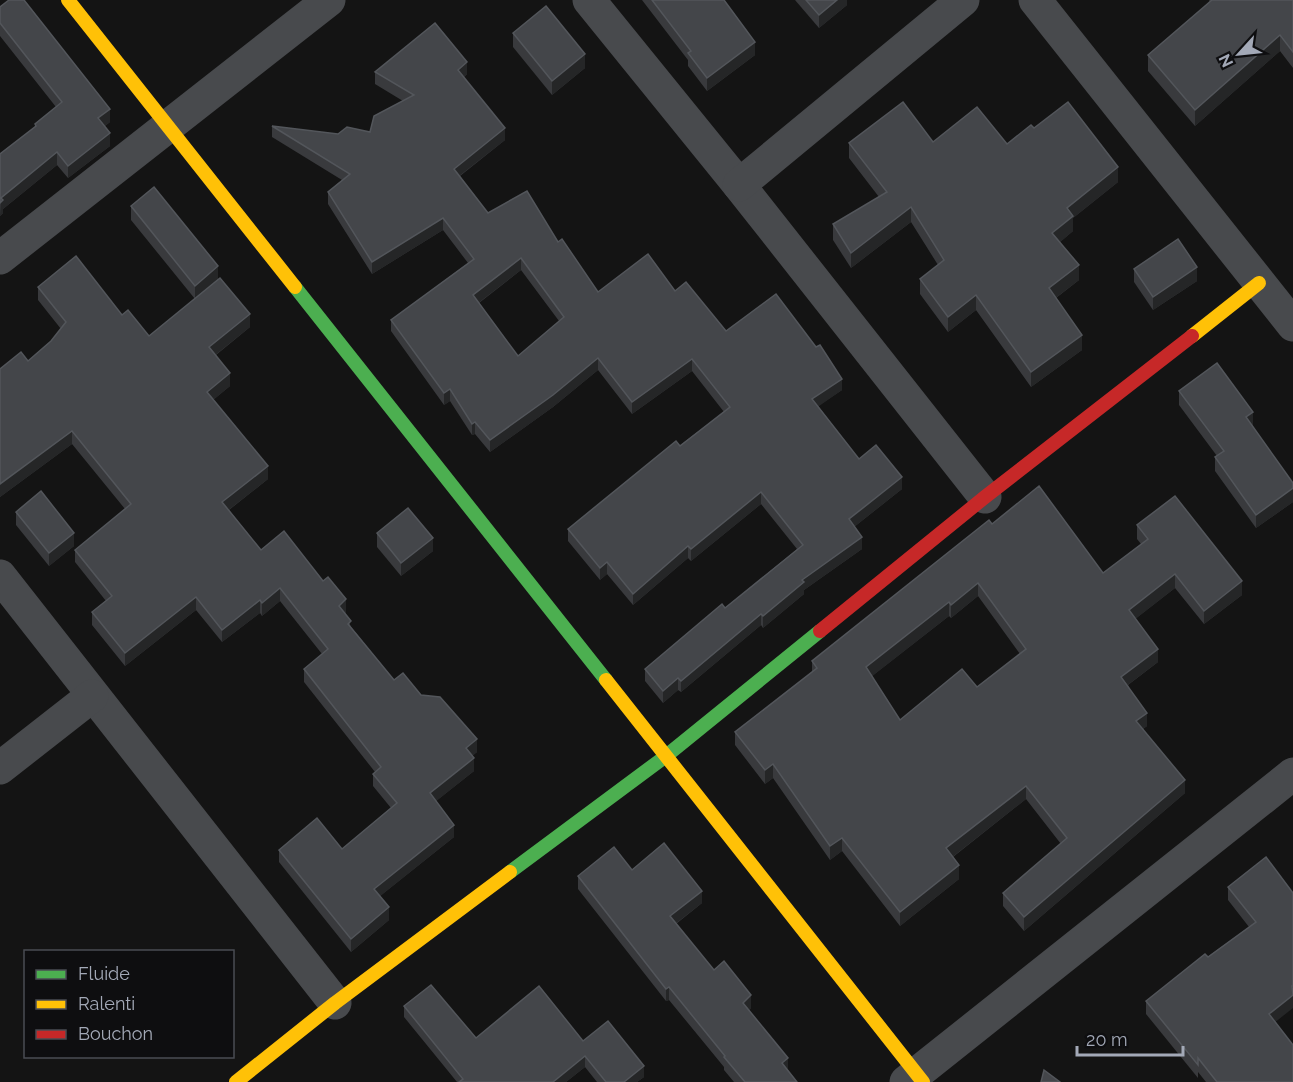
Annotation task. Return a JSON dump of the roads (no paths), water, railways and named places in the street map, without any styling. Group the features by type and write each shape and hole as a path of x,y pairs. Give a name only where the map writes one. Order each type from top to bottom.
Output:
{"street":[{"path":"68,0 666,756 915,1079 1293,774"},
{"path":"0,258 329,0"},
{"path":"589,0 739,185 985,497"},
{"path":"739,185 963,0"},
{"path":"1035,0 1293,325"},
{"path":"236,1082 334,1003 666,756 985,497 1259,283"},
{"path":"0,576 334,1003"},
{"path":"0,768 92,696"}]}
